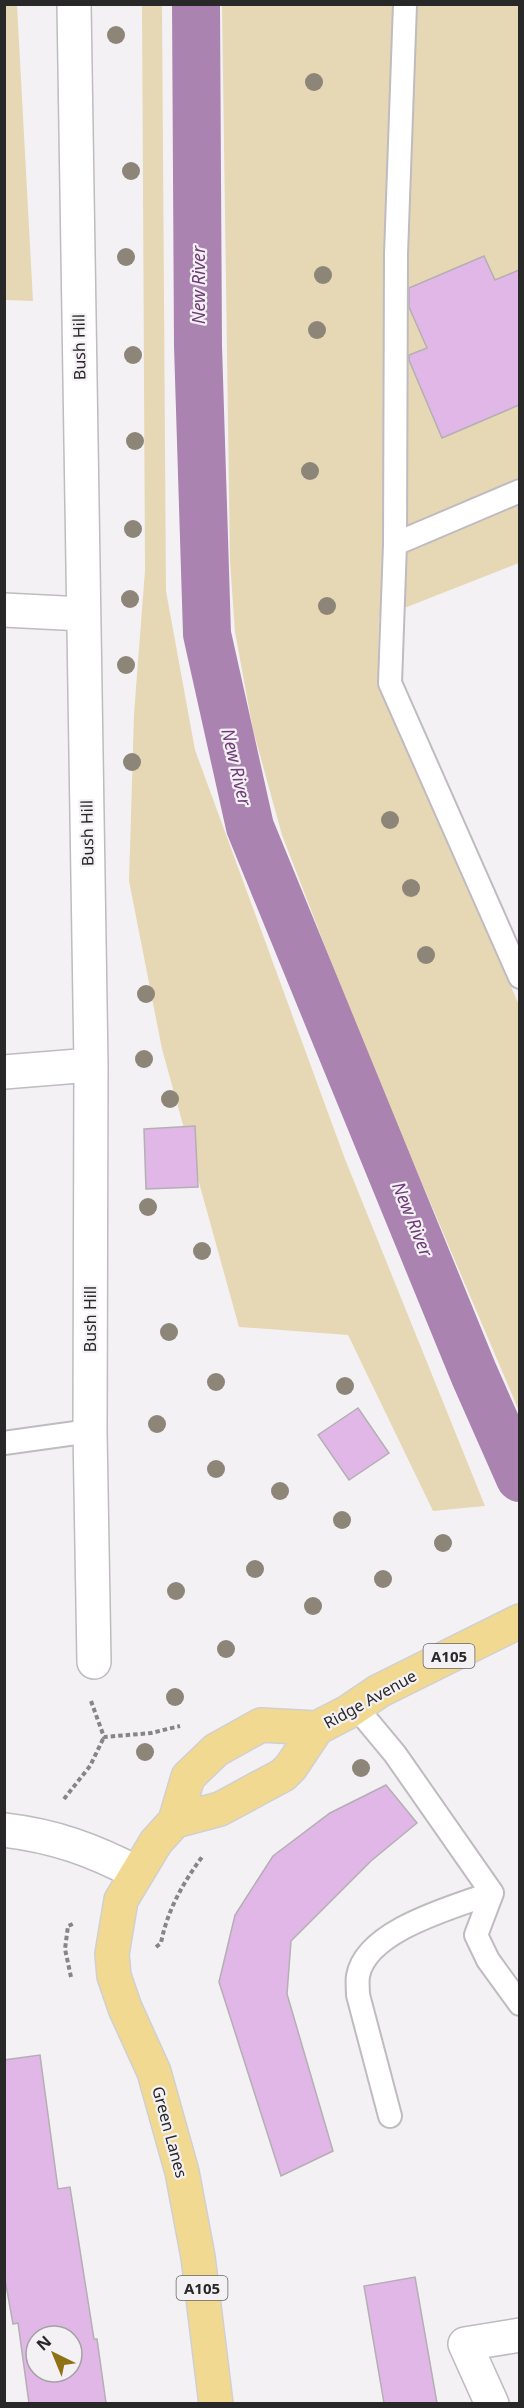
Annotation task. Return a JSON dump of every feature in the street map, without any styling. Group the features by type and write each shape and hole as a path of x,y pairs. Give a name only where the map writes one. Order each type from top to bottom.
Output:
{"main road":[{"name":"Ridge Avenue","path":"175,1821 220,1809 283,1775 317,1728 379,1691 519,1621"},
{"name":"Ridge Avenue","path":"138,1873 156,1842 175,1821 188,1777 216,1750 261,1725 317,1728"},
{"name":"Green Lanes","path":"138,1873 122,1900 112,1954 114,1976 125,2008 154,2072 182,2172 198,2257 216,2403"}],"street":[{"name":"Bush Hill","path":"74,4 91,1065 90,1431 94,1662"},
{"path":"4,610 83,614"},
{"path":"4,1072 91,1065"},
{"path":"19,1832 97,1852 138,1873"},
{"path":"492,2403 465,2344 519,2335"}],"lane":[{"path":"405,4 396,254 395,544 390,683 519,977"},
{"path":"395,544 519,491"},
{"path":"4,1443 90,1431"},
{"path":"356,1706 395,1754 492,1893"},
{"path":"492,1893 476,1935 488,1960 519,2004"},
{"path":"390,2116 358,1995 358,1976 366,1957 387,1937 415,1921 492,1893"}],"path":[{"path":"111,1738 188,1725"},
{"path":"19,1832 90,1766 104,1737"}],"shaded area":[{"path":"4,5 17,5 33,301 5,300"},
{"path":"142,5 162,5 166,591 195,750 345,1159 485,1506 433,1511 348,1335 239,1327 162,1049 129,881 134,714 145,570"},
{"path":"222,5 519,5 519,563 379,618 378,668 382,691 519,1005 519,1411 364,1047 282,835 253,730 235,632 230,562"}],"building":[{"path":"484,256 495,280 519,270 519,405 442,438 409,360 409,355 427,348 409,307 409,288"},
{"path":"195,1126 198,1187 146,1189 144,1129"},
{"path":"358,1408 389,1453 349,1480 318,1435"},
{"path":"386,1785 417,1823 371,1861 291,1941 287,1994 333,2151 281,2176 219,1982 235,1915 273,1856 330,1813"},
{"path":"40,2055 58,2189 70,2187 106,2403 29,2403 26,2384 84,2384 84,2324 24,2324 24,2367 18,2323 13,2324 4,2274 4,2060"},
{"path":"415,2277 437,2403 384,2403 364,2286"}],"waterway":[{"name":"New River","path":"196,4 198,346 207,634 250,827 474,1374 520,1478"}]}
